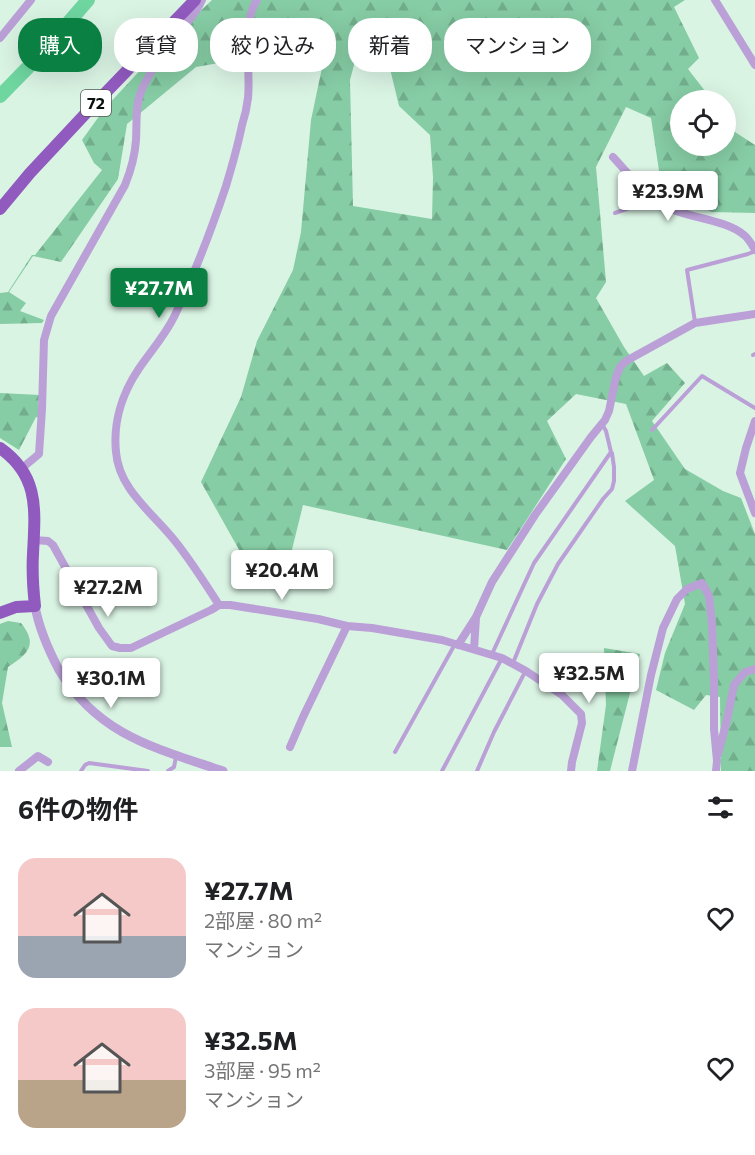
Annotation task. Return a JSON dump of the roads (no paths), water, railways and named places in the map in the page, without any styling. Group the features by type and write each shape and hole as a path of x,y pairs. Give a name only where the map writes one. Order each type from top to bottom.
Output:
{"main road":[{"name":"72","path":"0,209 30,172 195,0"},
{"path":"0,448 21,469 35,504 32,578 35,606 0,613"}],"street":[{"path":"0,38 31,0"},
{"path":"21,469 39,454 44,340 51,316 125,185 133,165 137,110 141,91 158,61 197,12 202,0"},
{"path":"219,605 204,580 175,541 126,486 118,465 115,430 118,415 138,370 162,339 174,318 208,237 226,184 238,146 248,100 249,18 257,0"},
{"path":"716,0 755,65"},
{"path":"613,157 654,199 670,209 731,227 744,235 755,251"},
{"path":"457,644 476,617 492,582 535,515 602,423 609,411 616,377 626,361 695,322 755,314"},
{"path":"755,421 740,473 755,513"},
{"path":"34,540 48,541 53,545 99,628 112,645 120,648 131,648 219,605 230,605 457,644 502,658 562,695 581,714 582,723 571,771"},
{"path":"632,771 663,628 677,598 687,589 702,583 709,596 712,624 714,729 717,761"},
{"path":"35,606 41,632 54,660 73,690 106,723 143,743 223,771"},
{"path":"474,650 476,617"},
{"path":"290,747 347,626"},
{"path":"716,771 734,685 745,672 755,669"},
{"path":"19,771 38,756 48,762"}],"lane":[{"path":"615,213 654,199"},
{"path":"695,322 687,270 755,251"},
{"path":"652,430 702,376 755,408"},
{"path":"513,664 537,604 558,564 612,489 614,467 602,423"},
{"path":"492,655 534,563 611,452"},
{"path":"395,752 457,644"},
{"path":"442,771 502,658"},
{"path":"477,771 494,732 526,671"},
{"path":"168,771 174,766 176,755"},
{"path":"81,771 89,763 148,771"}],"waterway":[{"path":"0,96 42,53 88,0"}]}
